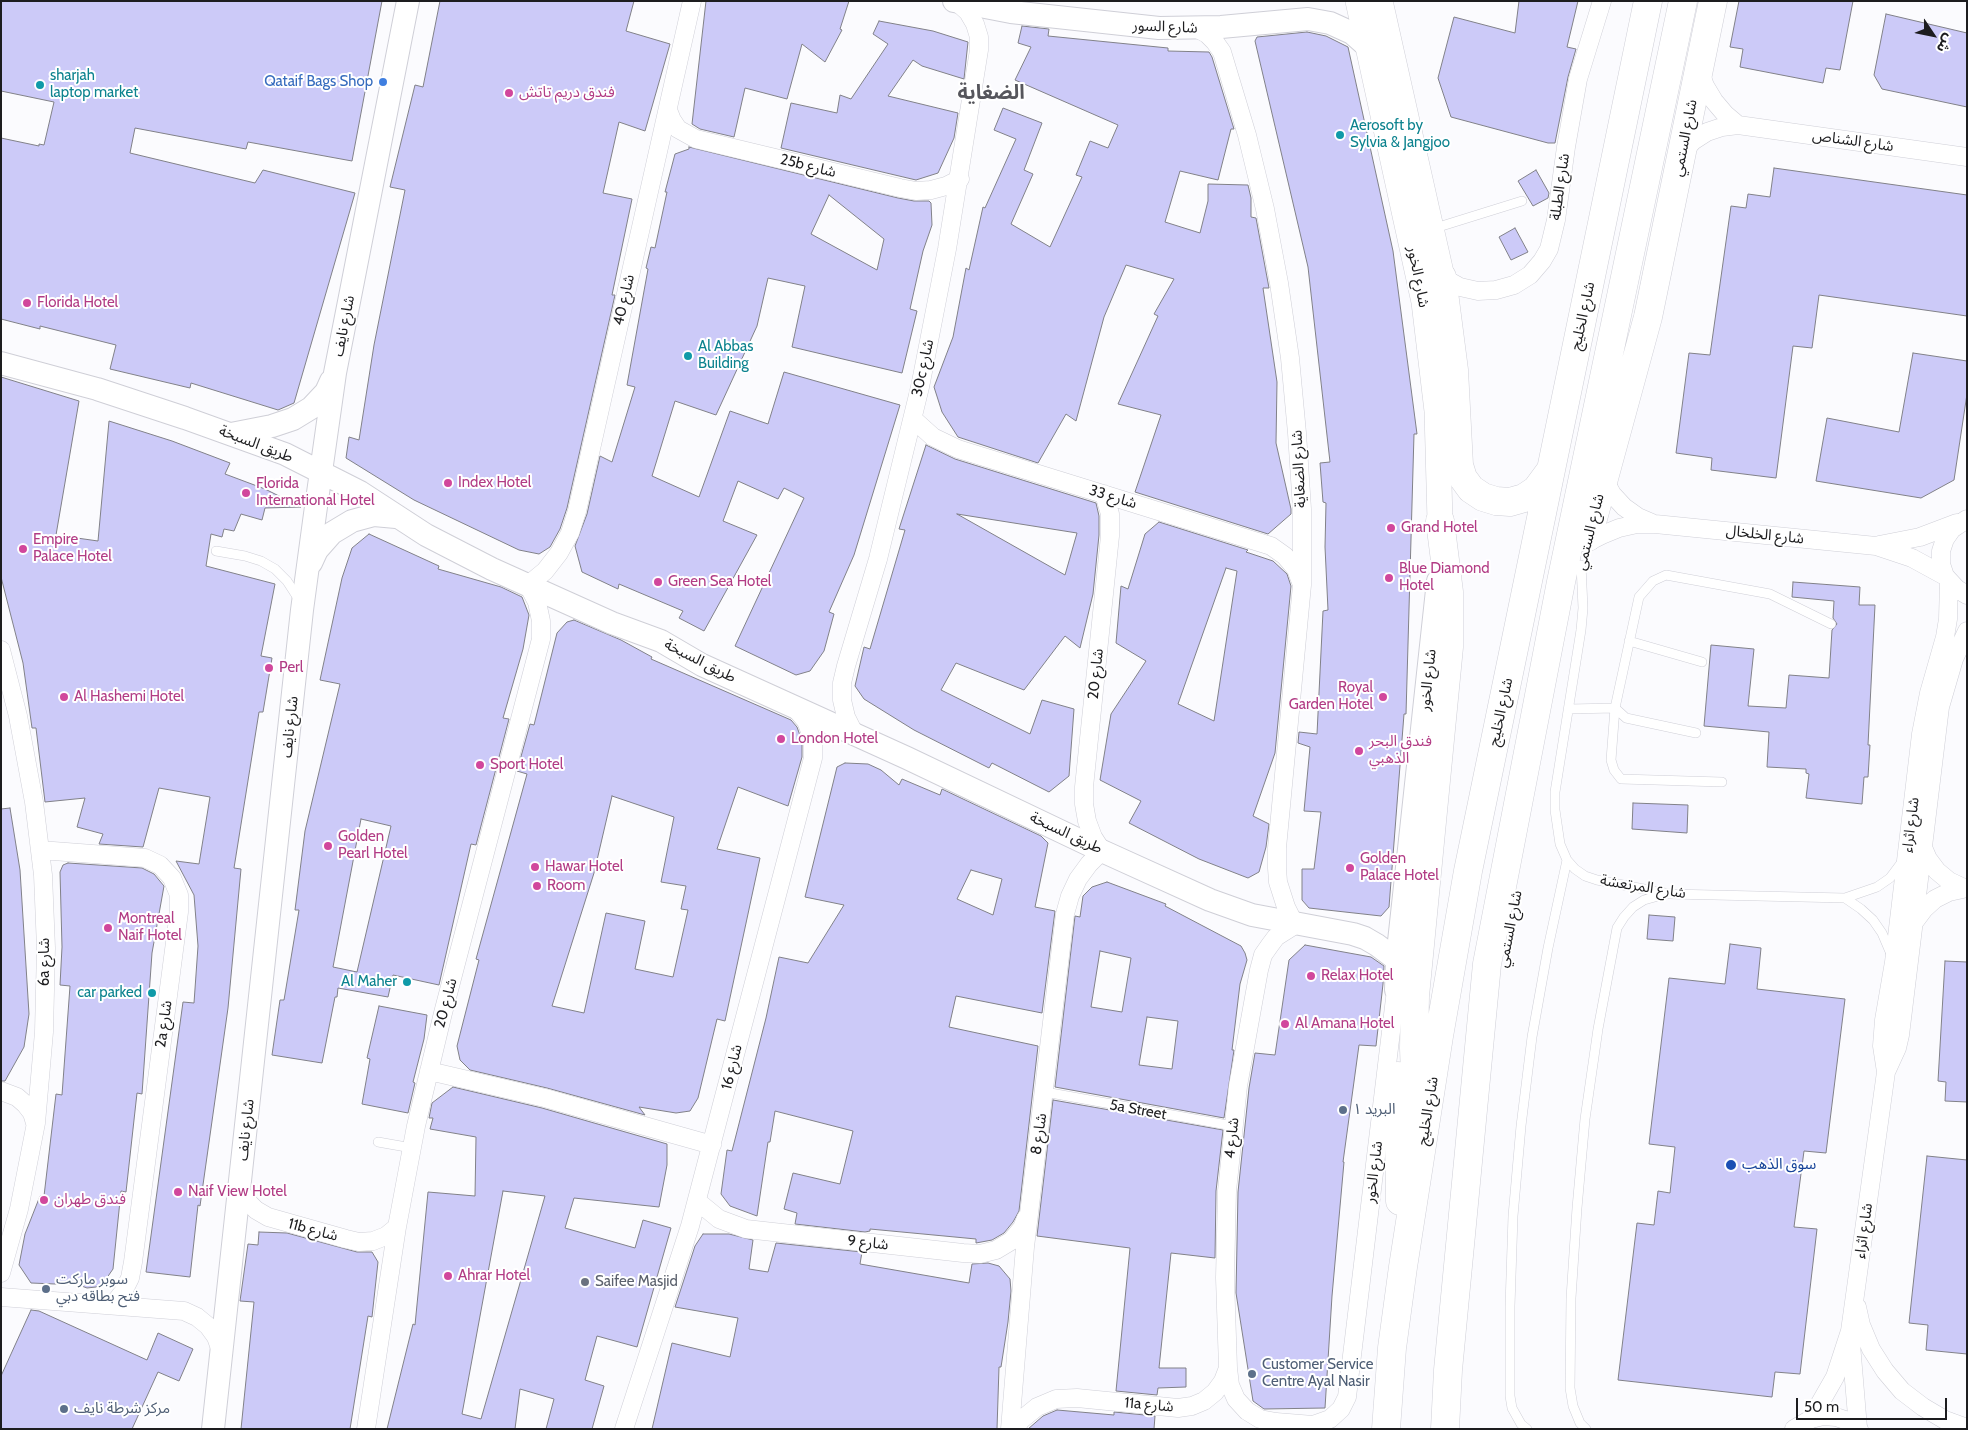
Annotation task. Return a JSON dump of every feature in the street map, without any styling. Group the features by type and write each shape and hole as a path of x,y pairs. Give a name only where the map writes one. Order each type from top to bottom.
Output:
{"main road":[{"name":"شارع الخور","path":"1358,1 1424,302 1437,412 1440,466 1440,521"},
{"name":"شارع الخور","path":"1380,1 1442,277"},
{"name":"شارع الخليج","path":"1386,1429 1392,1348 1403,1267 1439,1036 1468,871 1648,1"},
{"path":"1445,1429 1448,1370 1487,964 1555,612 1683,1"},
{"name":"شارع الستمي","path":"1477,1064 1502,972 1584,554 1648,317 1713,1"},
{"path":"1442,277 1454,370 1460,465 1463,478 1471,489 1483,497 1496,501 1510,502 1524,498 1536,490 1552,467"},
{"path":"1421,1154 1416,1101 1415,996 1449,647 1449,592 1440,521"},
{"path":"1396,990 1403,1267"}],"street":[{"name":"شارع نايف","path":"213,1429 307,571 335,373 408,1"},
{"name":"شارع 40","path":"528,585 545,571 560,553 577,511 692,1"},
{"name":"شارع الطبلة","path":"1442,277 1460,287 1478,291 1496,290 1514,285 1530,275 1542,262 1549,249 1556,220 1578,79 1602,1"},
{"name":"شارع السور","path":"956,2 1095,22 1159,28 1196,28 1308,19 1330,23 1352,32 1369,48"},
{"name":"30c شارع","path":"854,733 846,717 842,700 842,683 878,559 934,318 960,179 979,50 979,37 975,24 968,12 956,2"},
{"name":"شارع الضغاية","path":"1196,28 1207,34 1215,42 1226,63 1260,192 1277,274 1290,358 1302,509 1302,585 1277,848 1278,882 1286,907 1295,925"},
{"path":"1699,69 1705,86 1714,101 1738,125"},
{"name":"25b شارع","path":"668,110 678,129 696,139 900,188 916,191 931,190 946,186 960,179"},
{"name":"شارع الشناص","path":"1682,153 1693,141 1707,132 1722,127 1738,125 1967,158"},
{"name":"طريق السبخة","path":"1,363 97,389 285,454 360,492 456,552 612,623 661,641 702,665 854,733 1102,851 1230,908 1295,925 1353,934 1366,938 1397,960"},
{"path":"231,434 272,426 293,419 311,408 326,392 335,373"},
{"name":"شارع 33","path":"912,419 933,437 958,449 1270,546 1285,556 1296,569 1302,585"},
{"name":"شارع الخلخال","path":"1604,479 1612,494 1624,507 1638,517 1655,524"},
{"name":"شارع 20","path":"1102,851 1086,821 1084,787 1111,525 1104,494"},
{"path":"307,571 316,550 332,533 352,521 374,515 396,516"},
{"name":"شارع الخلخال","path":"1876,546 1920,537 1965,519"},
{"name":"شارع اثراء","path":"1886,1072 1897,1048 1900,1036 1915,921 1915,848 1924,713 1948,619 1947,578 1942,564 1941,551 1945,539 1952,529 1965,519"},
{"name":"شارع الخور","path":"1308,1427 1330,1419 1340,1409 1347,1397 1396,990 1397,960 1435,616 1440,521"},
{"name":"شارع الخلخال","path":"1584,554 1602,535 1619,528 1637,524 1655,524 1876,546 1912,558 1947,578 1957,589 1967,595"},
{"name":"شارع 20","path":"366,1429 397,1227 429,1070 541,639 541,621 537,602 528,585"},
{"name":"شارع اثراء","path":"1811,1419 1835,1377 1850,1331 1886,1072 1883,1033 1894,962 1940,707 1954,659 1967,631"},
{"name":"6a شارع","path":"1,650 27,759 40,850 45,912 46,966 44,1032 36,1123 19,1209 1,1273"},
{"name":"شارع 16","path":"624,1429 697,1201 813,758 813,738 806,721 794,707"},
{"path":"1915,848 1949,881 1965,888"},
{"name":"2a شارع","path":"40,850 144,858 160,865 172,878 179,894 179,912 130,1278 123,1292 113,1305"},
{"name":"شارع 8","path":"1010,1429 1029,1212 1065,914 1070,896 1078,879 1102,851"},
{"path":"1915,921 1924,909 1936,899 1949,892 1965,888"},
{"name":"شارع 4","path":"1228,1368 1225,1234 1233,1126 1243,1054 1263,956 1276,937 1295,925"},
{"path":"429,1070 545,1098 712,1145"},
{"path":"1,1091 17,1097 26,1104 36,1123"},
{"name":"11b شارع","path":"239,1188 246,1200 256,1210 268,1217 346,1239 359,1242 373,1241 386,1236 397,1227"},
{"name":"شارع 9","path":"697,1201 719,1219 746,1229 980,1254 996,1250 1010,1241 1022,1228 1029,1212"},
{"path":"1,1296 184,1312 197,1317 208,1326 216,1337 221,1351"},
{"path":"1855,1300 1861,1325 1871,1349 1885,1371 1902,1391 1923,1407 1945,1420 1967,1428"},
{"name":"شارع اثراء","path":"1850,1331 1859,1428"},
{"path":"1228,1368 1230,1385 1236,1399 1247,1411 1260,1419 1308,1427"},
{"name":"11a شارع","path":"1015,1429 1021,1420 1037,1407 1056,1399 1077,1398 1178,1408 1192,1406 1204,1401 1215,1392 1223,1381 1228,1368"},
{"path":"1794,1429 1811,1419 1823,1416 1836,1417 1848,1421 1859,1428"}],"lane":[{"path":"1431,229 1522,201"},
{"path":"216,551 246,556 261,561 275,569 288,581 297,594 302,610"},
{"path":"1526,1429 1512,1408 1510,1396 1513,1216 1520,1126 1532,1037 1548,948 1567,860 1560,844 1555,810 1555,792 1584,608 1584,554"},
{"path":"1722,782 1621,779 1614,770 1611,760 1615,708 1639,597 1653,581 1666,575 1770,594 1830,624"},
{"path":"1629,641 1702,662"},
{"path":"1569,709 1615,708 1626,718 1696,733"},
{"name":"شارع المرتعشة","path":"1567,860 1575,869 1597,880 1670,894 1845,898 1877,887 1890,878 1915,848"},
{"path":"1586,1429 1580,1423 1573,1406 1570,1388 1571,1298 1585,1118 1598,1029 1617,928 1624,917 1644,900 1670,894"},
{"path":"1845,898 1873,920 1889,947 1894,962"},
{"name":"5a Street","path":"1044,1092 1233,1126"},
{"path":"378,1142 412,1148"},
{"path":"204,1429 216,1394"}],"building":[{"path":"1,1 382,1 352,161 248,142 246,149 135,128 130,153 255,183 263,170 355,193 294,403 278,410 191,383 190,388 110,369 116,345 40,326 40,329 1,319 1,138 39,146 39,144 44,145 54,102 1,91"},
{"path":"440,1 634,1 626,31 670,44 645,131 619,122 603,193 632,199 612,295 615,295 567,508 560,529 550,547 539,554 519,550 414,500 346,458 349,437 359,440 374,345 405,190 390,187 415,85 423,87"},
{"path":"706,1 849,1 840,29 842,30 825,62 802,44 787,99 745,88 734,137 700,129 692,124"},
{"path":"1519,1 1578,1 1567,47 1576,49 1568,77 1555,143 1548,143 1451,117 1438,78 1454,17 1515,33"},
{"path":"1739,1 1853,1 1840,70 1826,68 1823,83 1740,67 1743,49 1730,47"},
{"path":"1886,14 1967,33 1967,107 1882,89 1874,75"},
{"path":"879,21 933,31 968,42 964,79 922,66 913,60 888,96 958,113 954,138 938,173 916,180 781,148 791,103 837,113 840,95 851,99 888,44 873,34"},
{"path":"1022,26 1049,29 1048,36 1168,48 1168,51 1209,52 1212,57 1234,129 1231,129 1218,180 1180,171 1165,222 1200,233 1208,201 1208,184 1248,185 1251,198 1251,217 1256,218 1269,288 1263,288 1277,382 1276,443 1291,509 1291,514 1268,534 1135,492 1161,415 1118,404 1158,316 1154,314 1174,279 1126,265 1104,317 1076,421 1066,414 1038,463 958,437 942,412 934,387 953,337 966,268 969,270 983,207 985,208 1016,139 994,130 1003,108 1042,123 1024,170 1033,174 1011,224 1050,247 1082,177 1076,175 1090,141 1108,148 1118,125 1015,80 1031,47 1018,43"},
{"path":"1307,32 1326,36 1348,47 1393,251 1417,434 1414,434 1406,714 1404,714 1389,907 1381,916 1309,908 1302,900 1302,869 1314,869 1321,812 1304,811 1310,747 1298,743 1299,732 1317,734 1323,611 1328,610 1325,547 1326,503 1323,502 1320,463 1330,462 1308,267 1255,41 1257,37"},
{"path":"689,147 898,198 929,201 931,203 932,225 923,251 910,309 917,311 902,373 792,347 805,286 768,278 757,326 716,415 675,401 652,476 699,497 730,411 768,424 784,372 900,405 854,555 829,612 834,614 824,651 810,671 796,675 735,646 804,498 784,488 778,499 738,481 723,521 757,535 704,631 679,618 683,611 619,584 618,589 582,572 575,546 587,514 600,456 612,462 635,387 627,385 648,269 646,268 651,247 655,248 667,192 665,192 675,154 689,149","holes":["829,195 884,239 877,270 811,234"]},
{"path":"1774,168 1967,195 1967,316 1819,295 1812,348 1793,346 1776,478 1711,470 1712,458 1676,453 1689,353 1710,355 1731,206 1746,208 1748,194 1770,197"},
{"path":"1536,170 1549,193 1548,198 1533,206 1518,181"},
{"path":"1515,228 1528,252 1511,260 1499,237"},
{"path":"1913,353 1967,361 1967,394 1954,480 1921,498 1816,481 1827,418 1899,432"},
{"path":"1,377 79,401 56,535 98,541 109,421 172,441 230,463 225,474 265,489 301,507 265,508 262,520 241,514 234,531 224,529 222,537 211,534 206,566 275,584 261,656 272,658 263,712 259,712 234,868 241,869 228,1008 200,1206 198,1205 190,1277 146,1272 183,1002 194,1003 198,946 194,895 176,861 199,864 210,797 159,788 143,847 99,844 103,834 77,827 85,798 45,802 36,728 32,728 23,663 1,577"},
{"path":"926,445 955,459 1096,503 1099,516 1099,535 1093,594 1080,648 1065,636 1024,690 956,663 941,690 1030,734 1042,700 1074,709 1069,776 1049,792 992,763 989,768 914,730 864,699 855,686 864,647 870,649 905,530 899,529","holes":["957,514 1077,533 1065,575"]},
{"path":"1159,522 1248,550 1246,552 1273,561 1287,574 1291,586 1275,753 1253,816 1269,824 1266,847 1259,872 1248,878 1199,859 1129,823 1141,801 1100,780 1111,714 1146,661 1116,643 1121,586 1128,589 1145,534","holes":["1226,568 1237,571 1214,721 1178,704"]},
{"path":"369,534 439,566 438,569 501,587 522,597 529,615 523,649 503,718 509,719 476,845 471,844 439,985 393,975 388,997 338,988 322,1063 272,1055 280,1000 284,1000 299,910 295,910 305,831 340,684 320,680 342,578 352,548","holes":["361,819 391,826 357,972 333,967"]},
{"path":"1793,582 1860,587 1859,605 1875,605 1868,777 1864,777 1862,804 1806,798 1809,774 1806,773 1806,769 1767,767 1769,732 1704,726 1711,645 1754,649 1748,706 1786,708 1789,675 1829,678 1832,630 1837,624 1833,618 1834,601 1792,597"},
{"path":"574,620 621,640 652,657 651,659 791,720 797,727 802,741 802,757 788,806 738,787 717,849 760,858 725,1021 717,1019 698,1098 690,1111 676,1113 639,1107 645,1115 547,1088 470,1070 460,1060 457,1046 479,960 476,959 527,774 517,771 530,724 534,725 557,633 567,622","holes":["612,796 674,817 661,882 686,886 681,909 688,910 673,977 635,969 645,921 606,913 584,1013 552,1006 594,873"]},
{"path":"845,763 868,764 881,770 899,785 902,779 940,795 942,789 1041,836 1048,843 1035,907 1055,911 1042,1013 956,996 949,1027 1038,1046 1019,1211 1004,1233 992,1240 976,1243 976,1239 870,1229 870,1231 865,1232 795,1224 797,1213 784,1209 793,1173 840,1184 853,1131 775,1111 770,1142 768,1142 757,1216 730,1206 721,1194 727,1150 732,1151 766,1018 779,957 808,963 844,905 805,897 837,767","holes":["971,870 1002,879 993,915 957,899"]},
{"path":"1633,803 1688,805 1687,833 1632,829"},
{"path":"10,808 20,870 29,1014 24,1047 5,1081 1,1081 1,809"},
{"path":"68,863 142,868 154,874 164,886 152,953 142,1094 137,1093 126,1192 121,1191 113,1269 104,1282 96,1287 87,1288 79,1285 31,1283 19,1265 25,1234 40,1196 44,1196 56,1094 62,1095 70,986 60,985 62,947 60,872 63,865"},
{"path":"1107,882 1166,904 1165,906 1241,946 1245,953 1247,960 1240,984 1232,1050 1234,1050 1224,1118 1055,1087 1075,916 1080,917 1083,896 1092,887","holes":["1100,951 1131,958 1122,1012 1091,1007","1147,1017 1178,1021 1172,1069 1139,1065"]},
{"path":"1649,915 1675,917 1673,941 1647,939"},
{"path":"1730,944 1761,948 1757,989 1845,999 1826,1153 1804,1151 1794,1227 1817,1229 1800,1374 1775,1372 1772,1397 1618,1380 1637,1223 1654,1225 1658,1191 1670,1193 1675,1147 1649,1144 1669,978 1725,984"},
{"path":"1305,945 1371,957 1384,966 1383,984 1376,1046 1359,1045 1343,1162 1325,1408 1264,1409 1253,1401 1236,1293 1238,1192 1249,1088 1255,1053 1275,1055 1289,960"},
{"path":"1945,961 1967,962 1967,1102 1945,1101 1946,1082 1938,1081"},
{"path":"379,1006 427,1015 424,1039 413,1082 415,1083 408,1113 362,1104 370,1059 367,1058"},
{"path":"453,1087 542,1108 667,1144 667,1165 659,1207 574,1198 565,1228 635,1248 643,1220 671,1228 637,1347 597,1336 585,1380 604,1386 592,1429 546,1429 554,1399 520,1389 515,1429 387,1429 413,1324 415,1325 428,1192 475,1196 476,1137 430,1129 433,1118 429,1118 432,1103","holes":["503,1191 545,1196 481,1419 462,1414"]},
{"path":"1053,1100 1223,1130 1216,1191 1215,1258 1171,1253 1159,1368 1186,1368 1186,1387 1158,1388 1157,1395 1116,1391 1130,1248 1037,1236"},
{"path":"1927,1156 1967,1160 1967,1354 1926,1350 1928,1325 1909,1323"},
{"path":"259,1232 287,1233 357,1252 372,1252 378,1262 372,1317 368,1316 350,1429 241,1429 254,1302 240,1301 248,1244 258,1245"},
{"path":"703,1234 729,1234 753,1240 749,1269 768,1272 776,1243 862,1252 860,1264 969,1283 972,1264 988,1263 999,1266 1010,1279 1011,1291 1001,1367 999,1367 997,1429 652,1429 672,1343 730,1357 738,1318 675,1307 695,1246"},
{"path":"31,1310 39,1311 147,1360 158,1333 193,1349 179,1381 158,1372 132,1429 1,1429 1,1376"},
{"path":"1057,1410 1114,1415 1114,1412 1155,1416 1154,1429 1028,1429 1043,1416"}],"place":[{"name":"Qataif Bags Shop","path":"383,82"},
{"name":"sharjah laptop market","path":"40,85"},
{"name":"فندق دريم تاتش","path":"509,93"},
{"name":"Aerosoft by Sylvia & Jangjoo","path":"1340,135"},
{"name":"Florida Hotel","path":"27,303"},
{"name":"Al Abbas Building","path":"688,356"},
{"name":"Index Hotel","path":"448,483"},
{"name":"Florida International Hotel","path":"246,493"},
{"name":"Grand Hotel","path":"1391,528"},
{"name":"Empire Palace Hotel","path":"23,549"},
{"name":"Blue Diamond Hotel","path":"1389,578"},
{"name":"Green Sea Hotel","path":"658,582"},
{"name":"Perl","path":"269,668"},
{"name":"Al Hashemi Hotel","path":"64,697"},
{"name":"Royal Garden Hotel","path":"1383,697"},
{"name":"London Hotel","path":"781,739"},
{"name":"فندق البحر الذهبي","path":"1359,751"},
{"name":"Sport Hotel","path":"480,765"},
{"name":"Golden Pearl Hotel","path":"328,846"},
{"name":"Hawar Hotel","path":"535,867"},
{"name":"Golden Palace Hotel","path":"1350,868"},
{"name":"Room","path":"537,886"},
{"name":"Montreal Naif Hotel","path":"108,928"},
{"name":"Relax Hotel","path":"1311,976"},
{"name":"Al Maher","path":"407,982"},
{"name":"car parked","path":"152,993"},
{"name":"Al Amana Hotel","path":"1285,1024"},
{"name":"البريد ١","path":"1343,1110"},
{"name":"سوق الذهب","path":"1731,1165"},
{"name":"Naif View Hotel","path":"178,1192"},
{"name":"فندق طهران","path":"44,1200"},
{"name":"Ahrar Hotel","path":"448,1276"},
{"name":"Saifee Masjid","path":"585,1282"},
{"name":"سوبر ماركت فتح بطاقه دبي","path":"46,1289"},
{"name":"Customer Service Centre Ayal Nasir","path":"1252,1374"},
{"name":"مركز شرطة نايف","path":"64,1409"}],"district":[{"name":"الضغاية","path":"991,93"}]}
